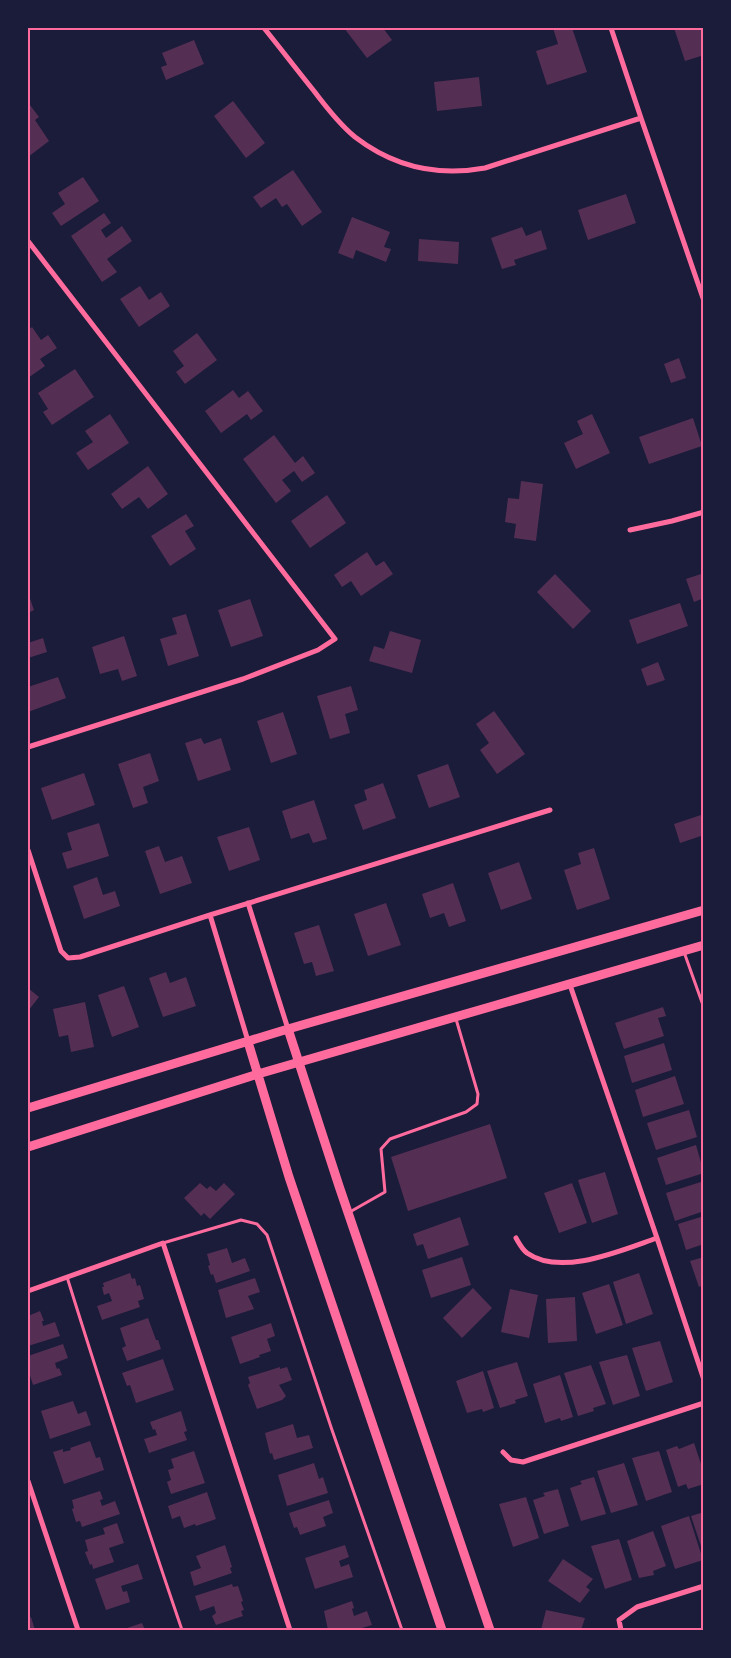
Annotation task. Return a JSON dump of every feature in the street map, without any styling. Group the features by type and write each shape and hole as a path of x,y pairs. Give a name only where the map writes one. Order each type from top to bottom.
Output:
{"main road":[{"path":"28,1108 288,1029 704,910"},
{"path":"28,1147 258,1074 704,945"},
{"path":"288,1029 348,1213 490,1630"},
{"path":"248,1042 289,1177 442,1630"}],"street":[{"path":"264,28 331,113 353,136 388,157 425,169 463,172 484,168 641,118"},
{"path":"612,28 704,301"},
{"path":"28,241 335,639 318,650 243,679 28,747"},
{"path":"630,530 704,512"},
{"path":"28,850 61,951 68,958 80,957 550,810"},
{"path":"248,903 288,1029"},
{"path":"210,915 248,1042"},
{"path":"570,985 704,1380"},
{"path":"516,1238 525,1252 536,1259 565,1264 603,1256 657,1238"},
{"path":"28,1291 163,1243 290,1630"},
{"path":"503,1452 511,1460 523,1462 704,1403"},
{"path":"28,1481 78,1630"},
{"path":"621,1630 619,1620 637,1607 704,1586"}],"lane":[{"path":"684,951 704,1008"},
{"path":"348,1213 385,1192 381,1149 390,1139 466,1112 477,1104 478,1094 455,1016"},
{"path":"163,1243 241,1220 257,1224 267,1236 402,1630"},
{"path":"67,1276 132,1482 182,1630"}],"building":[{"path":"344,28 383,28 392,40 367,58"},
{"path":"553,28 572,28 587,72 547,85 536,51 558,44"},
{"path":"674,28 703,28 704,55 685,61"},
{"path":"194,40 204,64 166,80 161,67 167,65 162,53"},
{"path":"479,77 482,106 437,111 434,82"},
{"path":"233,101 265,143 246,158 214,116"},
{"path":"30,105 39,117 35,120 49,141 28,157 28,107"},
{"path":"293,170 322,212 302,226 287,204 282,207 276,198 261,208 253,197"},
{"path":"83,177 99,201 61,226 52,213 65,204 58,193"},
{"path":"626,194 636,223 588,240 578,210"},
{"path":"104,213 111,223 101,230 106,238 122,226 132,241 107,259 117,272 102,282 71,236"},
{"path":"352,217 390,232 384,247 391,249 386,262 356,250 353,259 338,253"},
{"path":"522,227 526,236 541,230 547,249 514,260 516,265 502,269 491,238"},
{"path":"419,239 459,242 458,264 418,261"},
{"path":"140,286 149,300 161,292 170,306 139,327 120,299"},
{"path":"32,327 41,340 48,335 57,348 40,359 45,366 28,378 28,330"},
{"path":"197,333 217,360 185,384 176,372 184,366 173,351"},
{"path":"679,358 686,378 671,383 664,364"},
{"path":"75,369 94,397 52,425 43,412 48,409 38,393"},
{"path":"233,390 239,398 248,391 263,411 251,420 247,414 221,433 205,411"},
{"path":"110,414 129,443 88,470 76,453 93,442 85,431"},
{"path":"592,414 610,453 576,469 564,443 583,434 577,421"},
{"path":"693,418 702,446 649,464 639,437"},
{"path":"274,435 295,463 303,456 315,473 302,482 294,471 282,480 291,491 276,503 243,459"},
{"path":"148,466 168,494 148,509 139,497 122,509 111,494"},
{"path":"521,481 543,484 536,541 514,538 516,524 505,522 508,498 519,499"},
{"path":"327,495 346,523 310,548 291,521"},
{"path":"186,514 194,526 185,531 196,549 170,566 151,536"},
{"path":"367,552 376,566 384,561 393,574 361,596 351,581 342,587 334,575"},
{"path":"704,573 704,598 694,602 686,579"},
{"path":"555,574 591,611 573,629 537,592"},
{"path":"28,593 34,610 28,613"},
{"path":"250,599 263,636 231,647 218,610"},
{"path":"680,603 688,626 637,644 629,620"},
{"path":"186,614 199,656 168,666 160,639 177,634 172,618"},
{"path":"390,631 421,640 412,673 369,661 374,646 384,649"},
{"path":"124,636 137,676 122,681 118,669 100,674 92,647"},
{"path":"43,638 47,652 28,658 28,643"},
{"path":"658,662 665,680 647,686 641,669"},
{"path":"58,677 66,698 28,712 28,687"},
{"path":"351,686 358,710 345,714 350,733 330,739 317,696"},
{"path":"494,711 525,754 497,774 480,750 489,743 476,724"},
{"path":"283,712 297,754 271,763 257,721"},
{"path":"201,738 204,744 221,738 231,770 198,781 185,743"},
{"path":"150,753 159,781 143,787 148,803 133,808 118,764"},
{"path":"448,764 460,797 429,808 417,775"},
{"path":"84,773 95,805 52,820 41,788"},
{"path":"383,783 396,818 363,830 354,805 367,800 364,790"},
{"path":"314,800 327,839 313,843 309,833 291,839 282,811"},
{"path":"704,814 704,835 680,843 674,824"},
{"path":"99,823 109,856 67,869 62,853 72,850 67,833"},
{"path":"249,827 260,860 229,871 217,837"},
{"path":"159,846 165,862 182,856 192,883 160,894 145,851"},
{"path":"594,848 610,899 577,910 564,870 581,864 578,853"},
{"path":"519,862 532,899 501,910 488,873"},
{"path":"97,877 103,895 115,891 120,906 84,919 73,886"},
{"path":"453,883 466,921 449,927 444,913 430,918 422,894"},
{"path":"386,903 401,945 368,956 354,914"},
{"path":"319,925 334,971 316,976 312,962 304,964 294,933"},
{"path":"166,972 170,983 186,977 196,1006 163,1017 149,978"},
{"path":"124,986 139,1027 112,1037 98,995"},
{"path":"28,988 39,997 28,1011"},
{"path":"85,1002 94,1047 71,1052 68,1035 59,1037 53,1009"},
{"path":"663,1007 666,1016 658,1018 664,1036 624,1049 615,1023"},
{"path":"664,1043 672,1070 632,1083 624,1056"},
{"path":"675,1076 684,1104 643,1117 635,1090"},
{"path":"689,1110 697,1137 656,1150 647,1123"},
{"path":"490,1124 507,1178 408,1211 391,1157"},
{"path":"696,1145 704,1173 666,1185 657,1158"},
{"path":"605,1172 618,1214 592,1223 578,1180"},
{"path":"704,1181 704,1211 675,1221 666,1193"},
{"path":"200,1183 207,1189 210,1186 216,1191 224,1183 235,1194 210,1219 204,1213 201,1216 184,1198"},
{"path":"572,1183 587,1223 559,1233 544,1193"},
{"path":"704,1216 704,1244 686,1250 678,1224"},
{"path":"460,1217 469,1245 428,1259 423,1244 417,1246 413,1234"},
{"path":"227,1248 232,1263 245,1258 250,1271 216,1283 208,1266 210,1265 207,1254"},
{"path":"462,1257 471,1285 431,1298 422,1270"},
{"path":"704,1257 704,1285 699,1287 690,1261"},
{"path":"130,1273 132,1279 135,1278 137,1286 140,1285 144,1299 138,1301 140,1307 102,1320 97,1306 112,1301 109,1293 104,1295 103,1283"},
{"path":"639,1273 653,1314 626,1324 613,1282"},
{"path":"255,1278 260,1292 248,1296 254,1309 226,1318 218,1290"},
{"path":"609,1284 623,1325 596,1334 582,1293"},
{"path":"473,1288 492,1308 462,1338 443,1318"},
{"path":"510,1289 538,1295 529,1338 501,1332"},
{"path":"575,1297 577,1341 548,1343 546,1299"},
{"path":"40,1311 44,1321 42,1321 43,1326 55,1322 60,1336 28,1346 28,1316"},
{"path":"148,1318 161,1349 127,1361 122,1348 126,1346 120,1328"},
{"path":"271,1323 275,1336 267,1339 271,1351 240,1364 231,1337"},
{"path":"660,1341 673,1382 646,1391 632,1348"},
{"path":"63,1344 68,1358 55,1363 62,1375 33,1385 28,1369 28,1356"},
{"path":"627,1355 640,1396 613,1405 599,1362"},
{"path":"163,1359 174,1390 136,1403 130,1385 127,1386 122,1373"},
{"path":"517,1362 528,1396 515,1400 516,1403 500,1408 487,1371"},
{"path":"591,1365 606,1404 593,1408 594,1411 578,1416 564,1373"},
{"path":"280,1367 280,1369 287,1367 292,1380 279,1385 286,1396 282,1400 257,1409 248,1385 250,1383 248,1377"},
{"path":"483,1371 494,1408 483,1412 482,1409 467,1413 456,1381"},
{"path":"560,1375 573,1417 561,1421 560,1418 545,1423 533,1384"},
{"path":"73,1401 78,1414 86,1411 91,1425 50,1439 41,1411"},
{"path":"181,1411 187,1431 184,1432 187,1440 149,1453 144,1439 157,1435 150,1422"},
{"path":"293,1424 297,1438 309,1435 313,1448 274,1460 272,1453 270,1454 265,1433"},
{"path":"90,1441 96,1458 100,1457 104,1470 64,1484 53,1452 63,1449 63,1452 71,1450 70,1448"},
{"path":"694,1443 704,1473 704,1484 688,1489 686,1484 678,1487 666,1450 677,1446 679,1449"},
{"path":"194,1451 205,1483 171,1494 167,1482 171,1480 168,1470 174,1468 171,1459"},
{"path":"659,1451 672,1492 646,1501 632,1458"},
{"path":"314,1463 319,1479 323,1477 328,1493 287,1506 278,1475"},
{"path":"624,1463 638,1505 611,1513 597,1471"},
{"path":"594,1477 606,1514 581,1521 570,1488 582,1484 580,1481"},
{"path":"558,1489 569,1526 544,1534 533,1500 545,1496 543,1493"},
{"path":"100,1491 103,1499 100,1500 102,1506 115,1501 120,1514 82,1527 80,1521 76,1522 72,1509 74,1508 72,1500"},
{"path":"207,1492 216,1519 184,1528 180,1516 172,1519 168,1506"},
{"path":"526,1497 539,1538 513,1547 499,1504"},
{"path":"329,1500 333,1513 323,1517 326,1526 300,1535 297,1527 294,1528 289,1513"},
{"path":"704,1512 704,1552 703,1552 691,1516"},
{"path":"689,1516 703,1560 675,1569 661,1526"},
{"path":"117,1523 124,1543 109,1548 114,1562 93,1569 85,1552 88,1551 85,1540 105,1534 103,1528"},
{"path":"653,1531 666,1566 653,1571 654,1575 639,1578 627,1541"},
{"path":"619,1539 632,1580 605,1589 591,1546"},
{"path":"225,1545 232,1573 194,1586 190,1572 201,1568 196,1556"},
{"path":"345,1545 349,1557 339,1561 341,1567 349,1564 353,1577 315,1589 305,1558"},
{"path":"563,1559 593,1579 586,1587 590,1590 580,1603 548,1581"},
{"path":"138,1564 143,1579 121,1586 123,1592 127,1591 130,1602 106,1610 95,1579"},
{"path":"232,1584 233,1587 238,1586 243,1601 241,1602 244,1610 241,1611 243,1616 216,1625 212,1616 216,1613 214,1606 200,1611 195,1596"},
{"path":"352,1601 354,1616 367,1611 372,1625 355,1630 328,1630 324,1611"},
{"path":"546,1610 585,1618 581,1630 541,1630"},
{"path":"31,1617 35,1630 28,1630 28,1619"},
{"path":"142,1623 145,1630 121,1630"}]}
